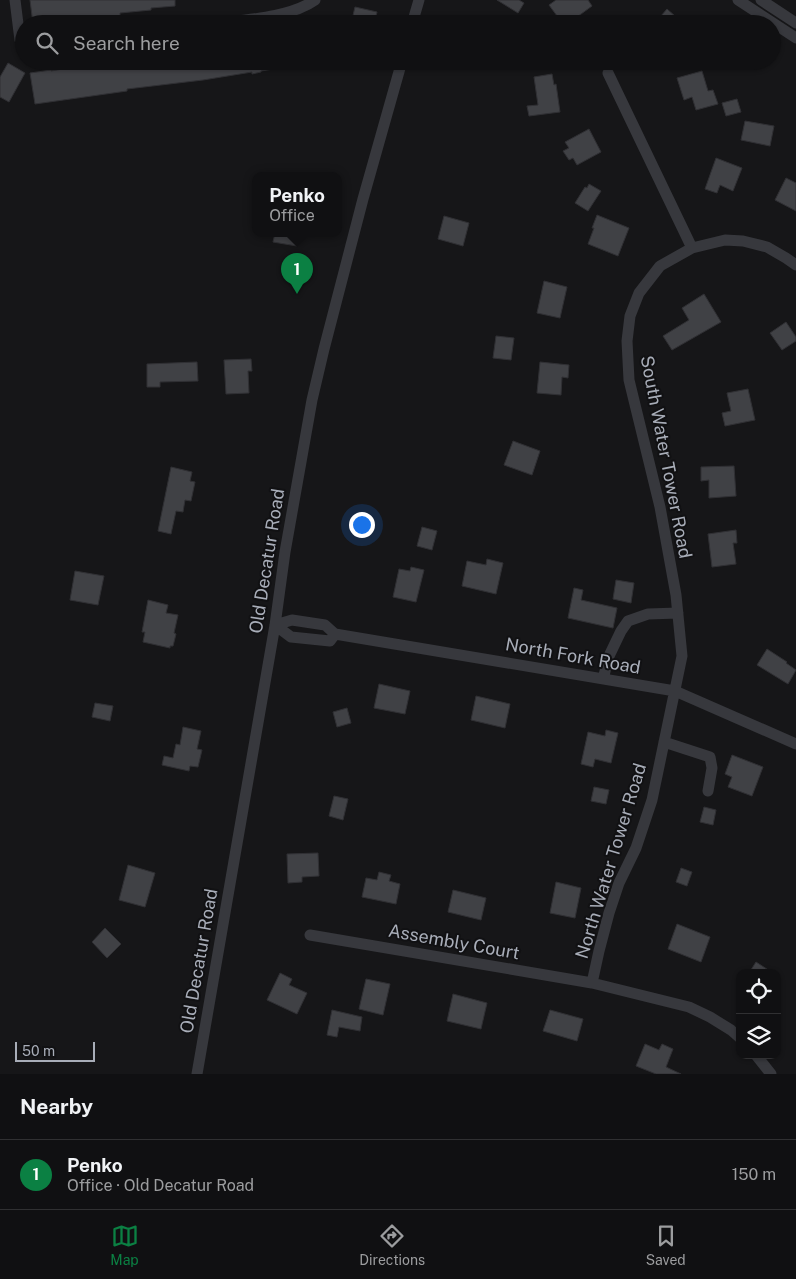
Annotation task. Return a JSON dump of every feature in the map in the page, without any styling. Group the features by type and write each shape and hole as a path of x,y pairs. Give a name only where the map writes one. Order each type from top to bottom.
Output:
{"street":[{"path":"15,0 17,15"},
{"path":"272,15 308,5 315,0"},
{"path":"415,15 419,0"},
{"path":"738,0 761,15"},
{"path":"761,0 796,23"},
{"path":"781,28 796,38"},
{"name":"Old Decatur Road","path":"198,1074 312,400 363,199 399,70"},
{"path":"608,73 692,248"},
{"name":"South Water Tower Road","path":"676,691 682,656 676,595 660,507 629,380 626,341 630,316 639,293 660,266 692,248 725,240 744,241 767,248 796,265"},
{"path":"603,678 609,656 628,621 648,614 678,612"},
{"name":"North Fork Road","path":"275,625 292,620 325,625 335,634 676,691 796,744"},
{"name":"North Fork Road","path":"275,625 291,636 330,641 335,634"},
{"name":"North Water Tower Road","path":"592,983 609,913 619,883 636,848 652,800 676,691"},
{"path":"664,742 710,757 712,768 708,791"},
{"name":"Assembly Court","path":"310,935 592,983 689,1007 710,1017 736,1034"},
{"path":"759,1059 770,1074"}],"building":[{"path":"30,0 175,0 175,6 120,13 120,15 32,15"},
{"path":"497,0 519,0 524,3 518,13"},
{"path":"556,0 588,0 592,6 580,15 556,15 549,5"},
{"path":"355,7 377,12 376,15 353,15"},
{"path":"667,9 674,15 662,15"},
{"path":"8,63 15,67 15,70 25,73 9,102 0,97 0,77"},
{"path":"267,70 252,74 252,72 127,89 127,91 35,104 30,73 51,71"},
{"path":"702,71 708,91 713,90 718,104 696,110 692,97 684,100 677,78"},
{"path":"552,74 554,85 556,84 560,112 529,116 527,106 538,105 534,77"},
{"path":"737,99 741,112 726,116 722,103"},
{"path":"745,121 774,126 770,146 741,140"},
{"path":"589,129 601,152 577,165 573,158 569,160 563,151 569,148 565,142"},
{"path":"716,158 742,168 733,191 720,185 717,193 705,189"},
{"path":"786,178 796,183 796,211 775,200"},
{"path":"589,184 601,191 588,211 575,203"},
{"path":"597,215 629,228 618,256 588,244"},
{"path":"444,216 469,223 463,246 438,239"},
{"path":"274,237 299,237 297,246 273,242"},
{"path":"544,281 567,287 560,318 537,313"},
{"path":"704,294 721,322 672,350 663,336 689,320 682,308"},
{"path":"786,322 796,337 796,341 782,350 770,333"},
{"path":"496,336 514,338 511,360 493,358"},
{"path":"251,359 252,371 248,371 249,393 226,394 224,360"},
{"path":"197,362 198,381 160,382 160,387 147,387 147,364"},
{"path":"540,362 569,365 568,378 562,377 561,395 537,393"},
{"path":"748,389 755,420 725,426 722,413 731,411 727,393"},
{"path":"513,441 540,451 532,475 504,465"},
{"path":"734,466 736,496 709,498 709,480 701,481 701,467"},
{"path":"171,467 192,472 190,481 195,482 191,501 185,500 183,512 176,511 171,534 158,531"},
{"path":"422,527 437,531 432,550 417,546"},
{"path":"736,530 737,543 733,543 736,564 712,567 708,534"},
{"path":"487,559 503,563 496,594 462,586 467,561 486,565"},
{"path":"411,567 424,570 416,602 393,597 399,569 410,571"},
{"path":"75,571 104,576 98,605 70,600"},
{"path":"616,580 634,583 631,603 613,599"},
{"path":"574,588 583,590 581,600 617,608 613,628 568,618"},
{"path":"148,600 168,605 166,613 178,615 174,633 176,634 173,646 170,646 170,648 143,642 145,632 142,632"},
{"path":"767,649 796,670 788,684 757,665"},
{"path":"379,684 410,691 405,714 374,708"},
{"path":"476,696 510,704 505,728 471,720"},
{"path":"95,703 113,706 110,721 92,717"},
{"path":"347,708 351,723 337,727 333,712"},
{"path":"183,727 201,731 197,749 202,750 198,767 190,766 189,771 162,765 164,756 173,758 176,744 180,745"},
{"path":"606,730 618,733 611,763 595,759 593,767 581,764 588,732 605,736"},
{"path":"732,755 763,767 752,796 728,787 732,777 725,774"},
{"path":"594,787 609,790 606,804 591,801"},
{"path":"334,796 348,799 343,820 329,816"},
{"path":"704,807 716,810 713,825 700,822"},
{"path":"318,853 319,876 302,877 302,882 288,883 287,854"},
{"path":"128,865 155,873 145,907 119,900"},
{"path":"681,868 692,872 687,886 676,882"},
{"path":"379,872 391,875 389,881 400,884 396,904 362,897 366,878 377,880"},
{"path":"556,882 581,888 575,918 550,913"},
{"path":"453,890 486,898 481,920 448,912"},
{"path":"677,924 710,937 701,962 668,949"},
{"path":"105,928 121,944 107,958 92,942"},
{"path":"756,962 767,969 752,969"},
{"path":"280,973 292,979 289,985 307,993 297,1014 267,1000"},
{"path":"366,979 390,984 383,1015 359,1009"},
{"path":"453,994 487,1003 481,1029 447,1021"},
{"path":"332,1010 362,1017 360,1031 339,1027 337,1037 327,1035"},
{"path":"550,1010 583,1019 577,1041 543,1031"},
{"path":"645,1044 659,1050 662,1044 673,1049 666,1067 681,1074 656,1074 636,1066"}],"place":[{"name":"Penko","path":"297,294"}]}
